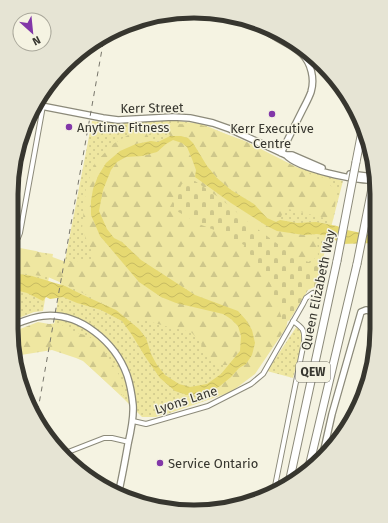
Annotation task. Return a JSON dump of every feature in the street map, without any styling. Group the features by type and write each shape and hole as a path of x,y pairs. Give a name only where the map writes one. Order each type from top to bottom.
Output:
{"highway":[{"name":"Queen Elizabeth Way","path":"291,476 337,261 361,138"},
{"name":"QEW","path":"310,461 357,264 370,198"}],"street":[{"path":"284,154 311,92 313,80 312,73 304,57"},
{"name":"Kerr Street","path":"42,106 118,120 174,117 190,118 218,124 284,154 310,168 342,176 370,180"},
{"path":"18,238 38,113"},
{"name":"Kerr Street","path":"284,154 292,155 312,164 332,170 369,176"},
{"name":"Lyons Lane","path":"133,421 146,424 208,406 251,384 263,374 306,298 313,293"},
{"path":"325,446 332,414 361,312 366,310 370,311"},
{"path":"18,323 36,317 51,316 70,319 93,331 115,353 130,385 133,406 133,421 119,489"},
{"path":"275,485 305,333 301,327 293,321"},
{"path":"69,452 104,438 112,438 129,442"}],"green space":[{"path":"171,120 202,124 240,140 285,164 343,181 319,274 226,392 156,417 142,417 71,349 51,345 60,286 92,121 113,123"},
{"path":"165,125 201,125 245,141 312,175 329,179 330,185 337,191 333,220 284,208 280,220 276,222 267,218 254,204 231,190 217,178 188,138 181,136 170,136"},
{"path":"142,127 151,141 136,144 98,176 93,189 91,211 100,236 139,282 161,297 223,314 238,326 242,336 240,351 228,365 217,365 209,359 199,340 191,332 148,321 125,318 116,310 48,277 18,273 18,249 20,248 36,251 66,262 91,260 92,252 82,229 86,187 95,163 113,144"},
{"path":"173,140 182,143 187,147 196,170 195,177 267,226 304,235 317,234 318,257 301,265 286,328 255,374 231,392 167,414 169,403 187,395 202,393 231,377 239,368 246,364 255,343 219,304 195,295 141,260 122,242 114,238 107,229 99,211 103,190 111,170 117,162 126,157 142,156 157,152"},
{"path":"195,181 221,199 248,222 290,253 302,260 312,263 324,260 319,285 308,290 289,321 282,319 271,285 244,245 222,233 199,224 170,207 182,184"},
{"path":"18,250 53,254 43,311 34,312 18,318"},
{"path":"38,322 49,324 59,323 71,331 88,336 101,345 119,375 124,396 115,390 83,361 76,358 52,350 20,356 18,341 18,330"},
{"path":"297,326 302,330 304,337 293,378 267,371"}],"water":[{"path":"170,136 181,136 188,138 217,178 231,190 254,204 267,218 276,222 280,220 297,223 316,222 370,235 370,243 341,244 329,236 317,234 304,235 277,231 231,203 195,177 196,170 187,147 182,143 173,140 157,152 142,156 126,157 117,162 111,170 103,190 99,211 107,229 114,238 122,242 141,260 195,295 238,311 252,330 255,343 252,355 246,364 239,368 220,386 211,391 202,393 187,395 175,391 160,378 122,321 101,310 63,297 50,299 46,297 43,301 27,293 18,291 18,274 32,276 65,286 116,310 139,329 146,338 151,354 157,365 165,375 179,384 190,387 207,384 221,374 240,351 241,336 238,326 223,314 176,303 161,297 139,282 100,236 91,215 93,189 98,176 106,163 120,151 136,144 151,141 158,142"}],"railway":[{"path":"38,410 103,44"}],"place":[{"name":"Kerr Executive Centre","path":"272,114"},
{"name":"Anytime Fitness","path":"69,127"},
{"name":"Service Ontario","path":"160,463"}]}
